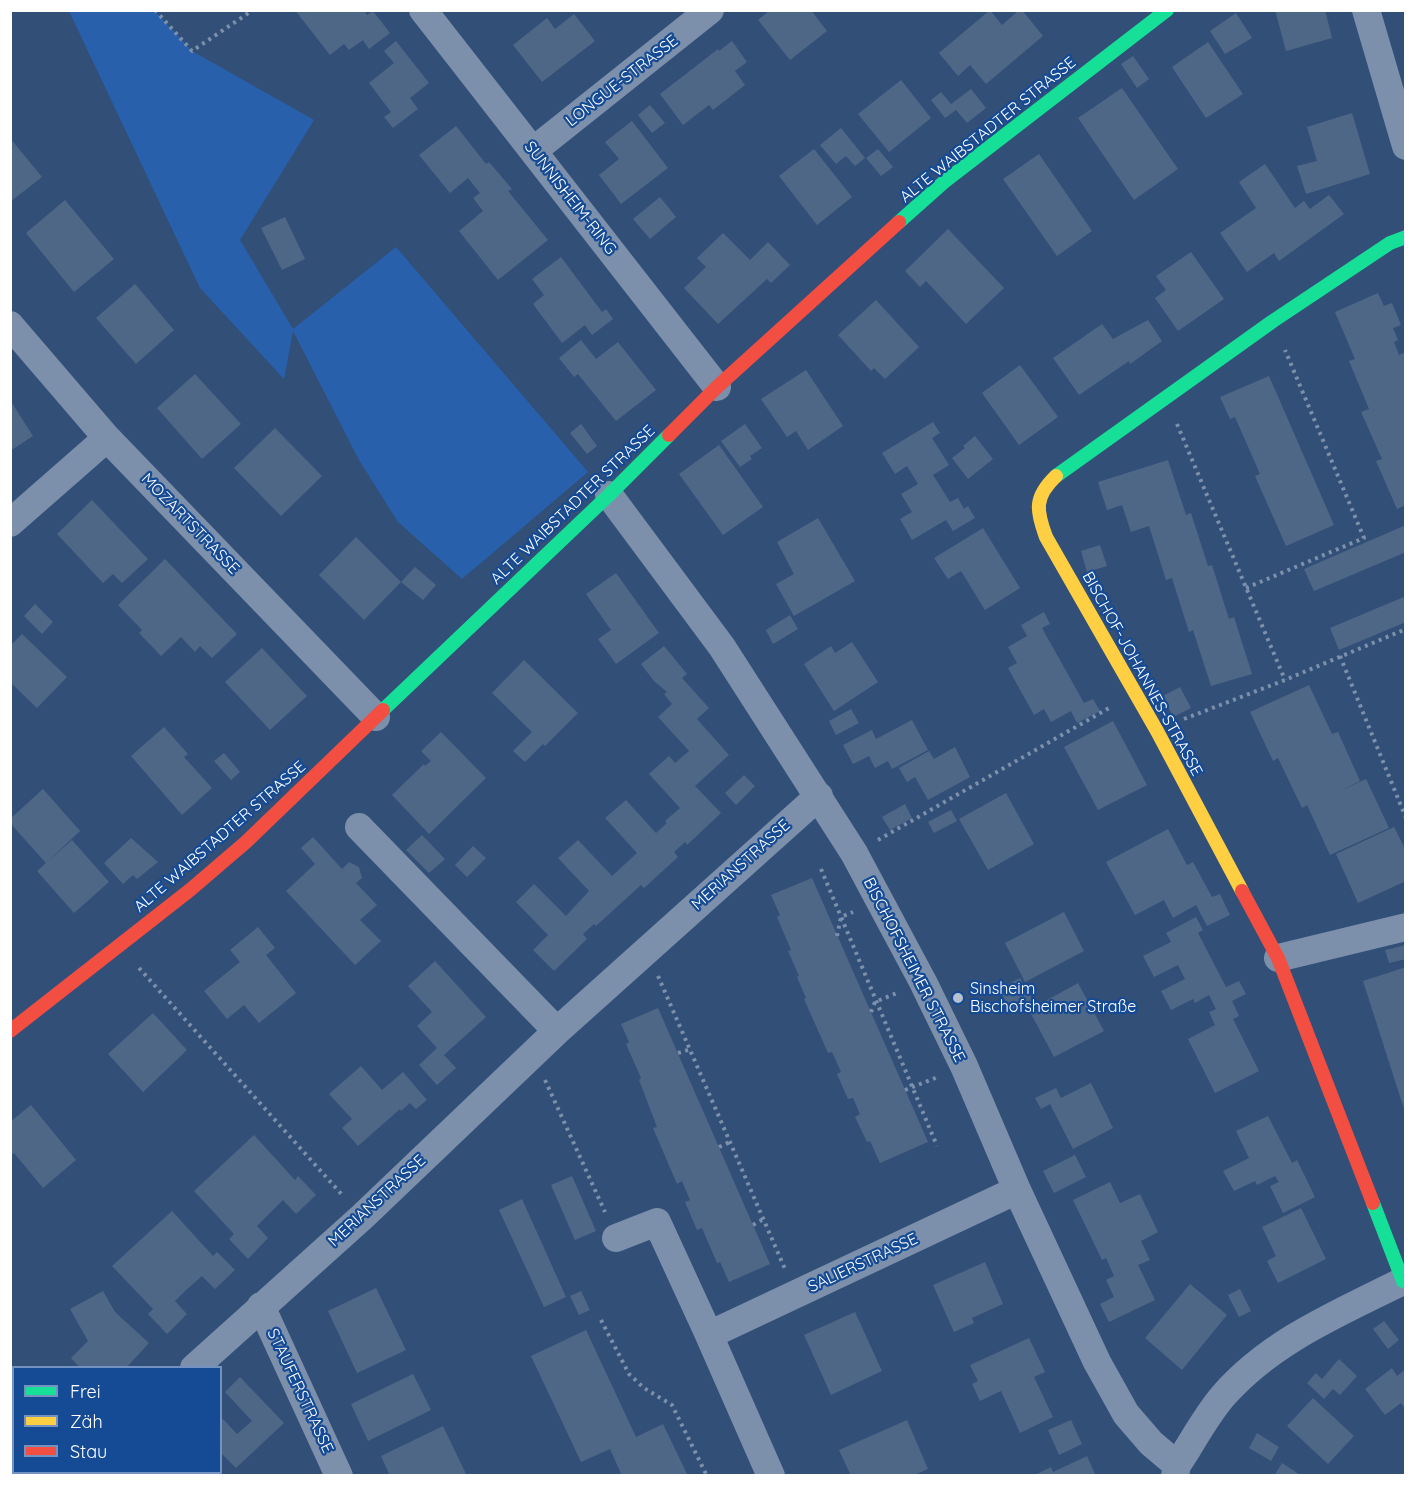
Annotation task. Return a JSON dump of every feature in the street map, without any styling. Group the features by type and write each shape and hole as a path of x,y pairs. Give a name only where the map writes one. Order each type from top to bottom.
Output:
{"street":[{"name":"SUNNISHEIM-RING","path":"423,10 717,387"},
{"name":"LONGUE-STRASSE","path":"533,151 710,10"},
{"name":"ALTE WAIBSTADTER STRASSE","path":"10,1031 190,890 246,842 609,495 717,387 944,182 1167,10"},
{"path":"1366,10 1406,146"},
{"name":"BISCHOF-JOHANNES-STRASSE","path":"1404,1281 1278,958 1136,694 1046,537 1038,516 1038,500 1044,484 1065,467 1273,321 1390,243 1406,237"},
{"name":"MOZARTSTRASSE","path":"10,325 106,438 376,717"},
{"path":"10,524 106,438"},
{"name":"BISCHOFSHEIMER STRASSE","path":"609,495 722,647 854,853 923,982 964,1066 1017,1190 1097,1362 1126,1414 1176,1470"},
{"name":"MERIANSTRASSE","path":"196,1366 362,1217 557,1031 819,796"},
{"path":"359,827 557,1031"},
{"path":"1278,958 1406,927"},
{"name":"SALIERSTRASSE","path":"709,1335 1017,1190"},
{"path":"616,1238 657,1222 771,1476"},
{"path":"1176,1470 1222,1397 1257,1362 1300,1333 1404,1281"},
{"name":"STAUFERSTRASSE","path":"261,1306 339,1476"}],"path":[{"path":"155,10 192,51 253,10"},
{"path":"1246,588 1364,538 1273,321"},
{"path":"1166,397 1285,680"},
{"path":"1186,718 1285,680 1406,629"},
{"path":"1340,656 1406,818"},
{"path":"854,853 1136,694"},
{"path":"820,869 937,1146"},
{"path":"118,945 362,1217"},
{"path":"646,950 691,1049 762,1220 797,1294"},
{"path":"678,1053 691,1049"},
{"path":"533,1054 616,1238"},
{"path":"905,1090 964,1066"},
{"path":"719,1147 730,1142"},
{"path":"753,1225 762,1220"},
{"path":"601,1320 629,1374 644,1388 672,1405 707,1476"}],"shaded area":[{"path":"69,11 155,11 192,51 314,120 240,240 293,329 396,247 588,472 462,579 398,522 359,460 293,331 284,379 200,288"}],"building":[{"path":"295,10 364,10 367,15 373,11 390,33 369,49 363,40 349,50 344,44 330,55"},
{"path":"770,10 811,10 827,31 790,60 758,20"},
{"path":"990,10 1002,25 1022,10 1043,36 986,84 970,65 958,76 939,53"},
{"path":"1275,10 1325,10 1332,38 1286,51"},
{"path":"1236,13 1252,38 1225,54 1210,31"},
{"path":"574,14 595,41 542,82 513,45 547,18 555,29"},
{"path":"396,41 429,83 410,98 418,109 393,128 384,117 391,112 369,83 394,63 384,51"},
{"path":"732,41 747,62 735,71 745,85 713,110 709,105 683,125 660,94 718,49 719,51"},
{"path":"1208,42 1243,94 1206,118 1172,67"},
{"path":"1133,56 1149,79 1137,88 1121,64"},
{"path":"901,80 931,118 889,152 858,114"},
{"path":"1122,88 1178,169 1134,200 1078,118"},
{"path":"971,89 986,108 967,123 956,110 945,118 931,100 941,92 951,104"},
{"path":"650,105 665,123 652,133 638,115"},
{"path":"1352,113 1370,174 1306,194 1297,166 1317,161 1307,127"},
{"path":"632,121 668,168 621,204 599,175 619,159 605,142"},
{"path":"456,126 486,164 489,162 512,189 508,191 548,240 498,280 459,231 483,211 473,198 480,193 468,178 450,193 419,155"},
{"path":"841,128 865,158 855,166 846,156 836,164 820,145"},
{"path":"10,138 42,177 10,202"},
{"path":"814,149 852,197 817,225 779,176"},
{"path":"878,149 893,167 881,176 866,158"},
{"path":"1039,154 1092,231 1057,256 1003,179"},
{"path":"1265,164 1295,208 1304,201 1310,209 1329,195 1344,214 1279,261 1274,253 1247,272 1220,233 1256,208 1239,182"},
{"path":"660,197 676,217 650,239 633,219"},
{"path":"65,200 114,259 74,292 26,233"},
{"path":"285,217 305,259 282,270 261,228"},
{"path":"948,229 1004,288 966,324 926,281 920,287 905,271"},
{"path":"723,233 750,260 768,242 790,265 771,283 767,279 718,324 684,288 706,267 697,258"},
{"path":"1191,252 1224,299 1178,331 1155,298 1166,290 1156,276"},
{"path":"561,257 602,312 606,309 613,319 592,335 585,325 562,343 533,304 544,295 532,279"},
{"path":"135,284 174,330 136,364 96,318"},
{"path":"1378,293 1384,306 1392,303 1401,325 1393,328 1398,340 1394,342 1399,355 1406,352 1406,505 1397,509 1376,461 1382,459 1361,412 1369,409 1349,361 1355,359 1335,312"},
{"path":"876,300 919,347 885,379 874,368 871,371 838,335"},
{"path":"1148,320 1162,341 1130,364 1129,361 1079,395 1053,358 1102,324 1113,339"},
{"path":"581,340 596,359 618,342 656,390 616,421 578,374 574,377 559,358"},
{"path":"1020,365 1058,417 1019,445 982,393"},
{"path":"806,370 843,426 808,450 796,431 787,437 761,399"},
{"path":"195,374 241,424 202,459 157,408"},
{"path":"1269,376 1334,525 1286,546 1255,476 1260,474 1235,417 1230,419 1220,397"},
{"path":"10,400 33,436 10,451"},
{"path":"933,422 940,433 932,438 949,465 933,475 950,502 958,498 964,509 968,506 975,518 953,531 946,520 912,540 900,519 912,512 901,494 918,484 907,466 895,474 882,453"},
{"path":"581,424 597,446 587,454 570,433"},
{"path":"745,424 762,448 740,467 721,441"},
{"path":"275,428 322,476 281,516 234,468"},
{"path":"975,436 993,459 968,479 952,458"},
{"path":"719,445 763,507 723,535 679,474"},
{"path":"1168,460 1186,515 1191,513 1208,566 1212,565 1229,619 1234,617 1252,674 1211,686 1193,630 1189,632 1172,578 1166,580 1149,526 1131,532 1122,505 1107,510 1098,482"},
{"path":"92,500 148,559 122,583 113,574 103,583 57,534"},
{"path":"818,518 855,581 794,616 776,584 794,574 777,542"},
{"path":"1406,525 1406,552 1314,591 1304,569"},
{"path":"983,528 1020,588 985,610 961,571 948,579 934,558"},
{"path":"356,537 401,582 364,620 319,575"},
{"path":"1100,545 1107,566 1087,572 1081,551"},
{"path":"165,559 237,634 212,658 200,646 195,652 181,637 161,656 139,633 142,630 118,605"},
{"path":"415,567 436,585 423,600 401,582"},
{"path":"616,573 659,633 616,664 598,639 611,630 586,594"},
{"path":"1406,596 1406,622 1339,650 1330,628"},
{"path":"35,604 53,622 42,634 24,616"},
{"path":"1044,612 1050,624 1042,628 1084,703 1093,699 1100,711 1077,723 1071,711 1051,722 1044,709 1034,715 1008,668 1017,663 1008,647 1027,636 1021,625"},
{"path":"790,615 798,629 773,644 766,630"},
{"path":"22,634 67,677 37,708 10,682 10,646"},
{"path":"852,642 878,682 834,711 804,664 831,646 835,653"},
{"path":"664,646 687,674 682,678 709,708 697,719 729,755 695,786 721,813 687,845 685,842 674,852 678,857 644,888 641,885 596,926 594,924 583,934 587,939 554,971 533,950 548,935 516,902 534,884 566,916 589,891 558,858 578,840 612,876 637,853 605,818 626,800 656,833 667,823 665,821 680,808 649,774 669,756 675,763 689,751 658,717 672,704 664,694 667,692 654,681 641,664"},
{"path":"262,648 307,696 270,730 225,682"},
{"path":"524,660 578,713 545,746 543,744 525,762 513,751 532,732 492,693"},
{"path":"1309,685 1332,734 1338,732 1360,781 1338,792 1366,779 1389,828 1330,855 1307,805 1302,808 1278,758 1273,761 1250,712"},
{"path":"1180,687 1191,708 1173,717 1163,696"},
{"path":"851,709 859,723 836,735 829,721"},
{"path":"912,720 928,750 892,769 888,761 875,768 869,756 853,764 843,745 872,730 876,739"},
{"path":"1113,721 1147,785 1098,810 1064,747"},
{"path":"164,727 188,754 184,757 212,788 182,815 131,756"},
{"path":"441,732 486,778 429,834 392,795 424,764 425,766 431,761 421,751"},
{"path":"955,747 970,777 928,800 915,777 907,782 899,768 929,751 934,759"},
{"path":"224,753 240,772 231,780 214,761"},
{"path":"744,775 755,786 736,805 725,793"},
{"path":"43,789 80,831 46,863 10,823 10,819"},
{"path":"1006,793 1034,844 988,870 959,819"},
{"path":"905,804 912,818 890,830 882,817"},
{"path":"951,810 957,821 934,833 928,822"},
{"path":"1394,827 1406,851 1406,881 1358,903 1336,854"},
{"path":"1168,829 1187,865 1193,862 1212,897 1220,894 1230,915 1207,926 1196,905 1173,918 1164,900 1135,915 1106,862"},
{"path":"422,835 445,859 429,873 406,850"},
{"path":"313,837 342,869 349,862 359,867 362,878 356,883 377,905 360,920 381,941 355,965 286,891 315,864 301,848"},
{"path":"131,838 158,862 137,879 133,875 123,884 104,863"},
{"path":"72,840 109,882 74,913 37,871"},
{"path":"473,846 486,858 467,877 455,865"},
{"path":"812,878 928,1142 880,1163 855,1117 860,1114 853,1098 848,1099 837,1074 841,1072 832,1052 828,1053 804,999 806,998 797,977 799,976 788,951 791,950 777,917 780,915 771,895"},
{"path":"1064,912 1084,951 1025,982 1005,943"},
{"path":"1196,917 1203,930 1198,933 1226,987 1239,981 1246,994 1232,1001 1239,1016 1233,1019 1259,1071 1215,1093 1188,1039 1215,1025 1209,1012 1216,1009 1209,995 1195,1003 1193,999 1171,1010 1161,991 1185,979 1178,965 1154,977 1143,956 1171,942 1166,933"},
{"path":"258,927 275,948 266,955 296,993 259,1023 244,1005 227,1019 204,991 240,962 230,950"},
{"path":"1406,945 1406,959 1389,963 1385,950"},
{"path":"435,961 486,1017 444,1055 456,1068 437,1085 419,1065 437,1048 417,1026 432,1012 408,986"},
{"path":"1406,967 1406,1112 1405,1112 1363,981"},
{"path":"1020,978 1035,1004 1013,1015 999,989"},
{"path":"1078,983 1104,1031 1054,1057 1029,1010"},
{"path":"658,1008 770,1264 729,1282 720,1262 717,1263 702,1228 697,1230 685,1202 690,1200 682,1181 677,1184 653,1128 657,1127 639,1080 641,1078 626,1044 629,1042 621,1024"},
{"path":"153,1013 187,1050 143,1092 108,1054"},
{"path":"361,1066 382,1090 403,1072 427,1100 416,1109 410,1103 401,1111 400,1109 358,1146 342,1128 352,1119 329,1094"},
{"path":"1091,1083 1113,1128 1073,1149 1050,1104 1041,1109 1035,1098 1056,1088 1061,1098"},
{"path":"31,1105 76,1160 43,1188 14,1153 10,1156 10,1122"},
{"path":"1268,1116 1292,1163 1297,1160 1315,1197 1283,1213 1270,1186 1279,1182 1275,1176 1257,1185 1255,1181 1234,1191 1223,1171 1249,1158 1236,1131"},
{"path":"254,1135 295,1180 298,1176 316,1195 296,1214 283,1200 257,1226 268,1238 248,1259 229,1239 234,1234 194,1191"},
{"path":"1075,1155 1086,1177 1054,1193 1043,1171"},
{"path":"572,1176 596,1231 575,1240 551,1185"},
{"path":"1110,1182 1120,1203 1140,1194 1158,1232 1141,1241 1150,1260 1138,1265 1155,1300 1109,1322 1100,1304 1114,1297 1106,1280 1114,1276 1106,1258 1102,1260 1073,1200"},
{"path":"522,1199 566,1297 544,1307 499,1210"},
{"path":"1301,1208 1326,1259 1278,1283 1267,1261 1276,1256 1262,1227"},
{"path":"172,1211 213,1256 217,1252 235,1270 215,1289 202,1276 185,1291 175,1301 187,1314 167,1334 148,1314 153,1309 112,1266"},
{"path":"985,1262 1003,1304 972,1318 974,1323 954,1332 933,1285"},
{"path":"1190,1284 1227,1315 1182,1370 1145,1338"},
{"path":"376,1288 406,1350 357,1373 328,1311"},
{"path":"1240,1289 1251,1311 1239,1317 1228,1295"},
{"path":"103,1291 115,1312 149,1343 128,1366 78,1366 71,1358 88,1341 70,1309"},
{"path":"581,1291 590,1310 579,1315 570,1296"},
{"path":"855,1312 882,1371 831,1395 804,1335"},
{"path":"1384,1321 1399,1340 1388,1349 1373,1329"},
{"path":"586,1330 636,1437 663,1424 688,1476 622,1476 610,1449 581,1462 531,1356"},
{"path":"1029,1338 1045,1372 1034,1377 1053,1417 1020,1433 1001,1391 980,1401 972,1384 978,1381 970,1365"},
{"path":"1339,1359 1357,1376 1340,1395 1333,1389 1324,1399 1307,1383 1316,1373 1322,1379"},
{"path":"1392,1368 1397,1376 1406,1369 1406,1410 1401,1403 1385,1415 1365,1389"},
{"path":"413,1374 431,1410 368,1441 351,1404"},
{"path":"240,1377 284,1423 236,1468 222,1454 222,1420 237,1434 252,1421 225,1392"},
{"path":"1313,1398 1354,1436 1328,1464 1287,1426"},
{"path":"907,1420 928,1469 912,1476 851,1476 839,1450"},
{"path":"1071,1420 1082,1444 1059,1455 1048,1430"},
{"path":"443,1426 466,1474 390,1476 381,1456"},
{"path":"1257,1433 1279,1447 1271,1461 1249,1448"},
{"path":"1087,1456 1096,1476 1033,1476 1051,1467 1053,1472"},
{"path":"1282,1463 1302,1476 1274,1476"}],"traffic: fast":[{"path":"899,222 944,182 1167,10"},
{"path":"1056,476 1273,321 1390,243 1406,237"},
{"path":"383,710 669,435"},
{"path":"1373,1203 1403,1281 1406,1280"}],"traffic: slow":[{"path":"1056,476 1044,491 1039,504 1040,519 1046,537 1157,731 1242,891"}],"traffic: jam":[{"path":"669,435 717,387 899,222"},
{"path":"10,1031 190,890 246,842 383,710"},
{"path":"1242,891 1278,958 1373,1203"}],"place":[{"name":"Sinsheim Bischofsheimer Straße","path":"958,998"}]}
